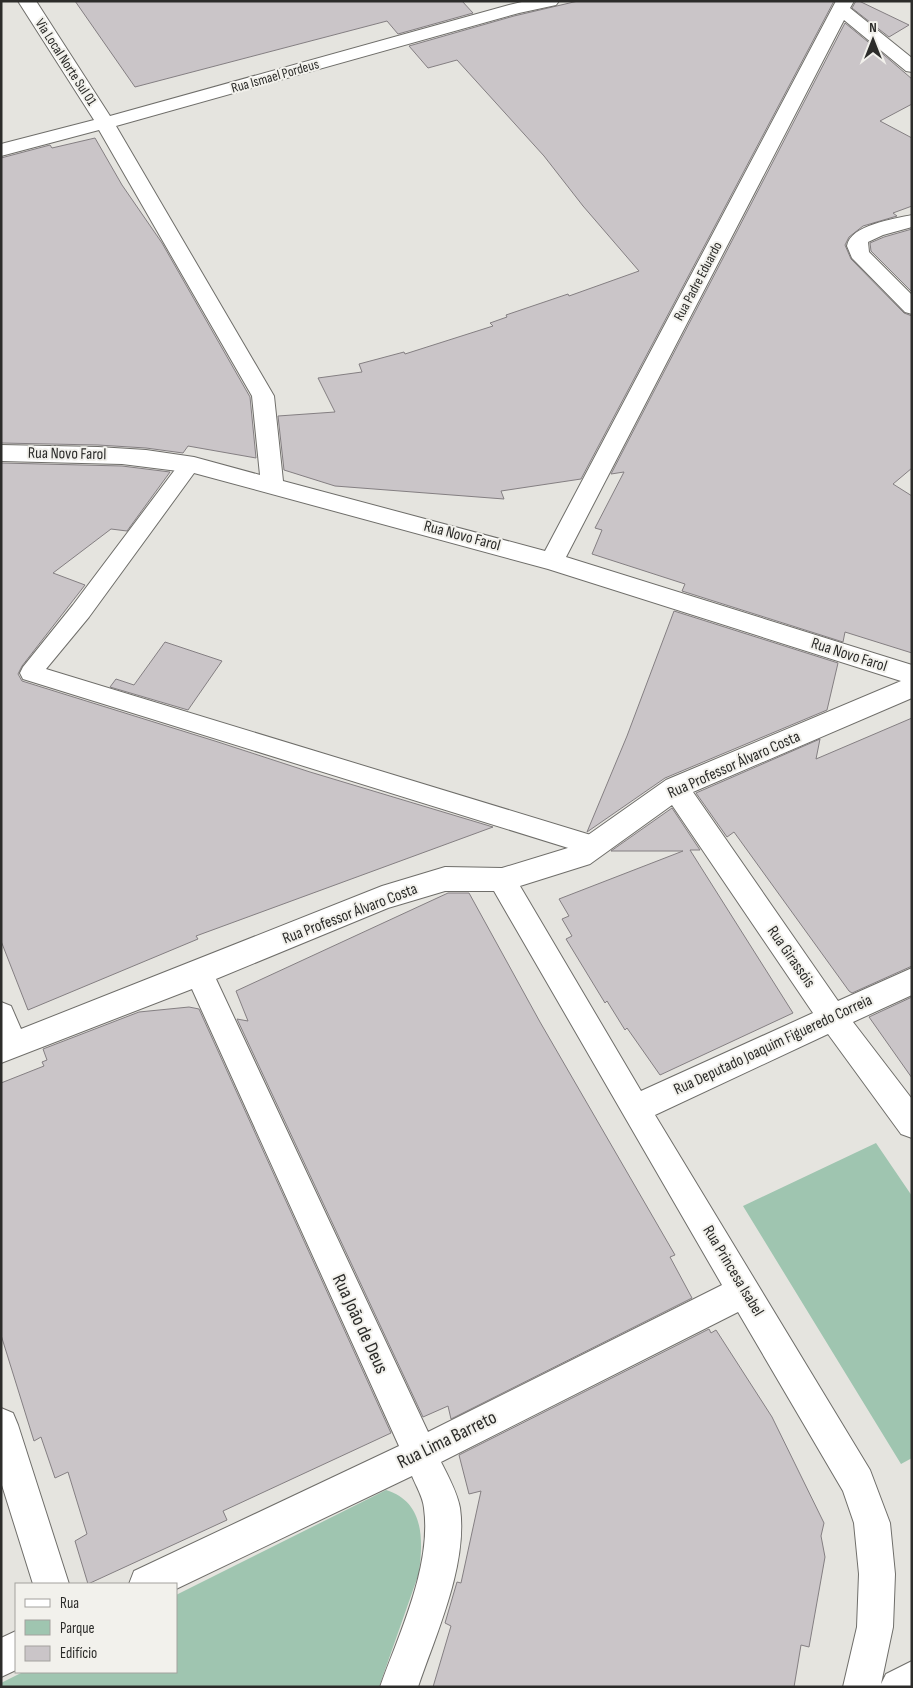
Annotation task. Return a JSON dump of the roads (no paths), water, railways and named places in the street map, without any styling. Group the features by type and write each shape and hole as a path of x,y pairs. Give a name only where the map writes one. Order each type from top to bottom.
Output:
{"street":[{"name":"Via Local Norte Sul 01","path":"27,1 105,123 110,135 263,396 272,484"},
{"name":"Rua Ismael Pordeus","path":"1,150 105,123 512,5 550,1"},
{"path":"843,5 912,67"},
{"name":"Rua Padre Eduardo","path":"552,561 843,5"},
{"path":"912,221 867,234 860,239 857,245 859,254 912,306"},
{"name":"Rua Novo Farol","path":"1,453 106,455 153,458 190,464 272,484 552,561 912,675"},
{"name":"Rua Professor Álvaro Costa","path":"6,1048 199,973 382,898 445,879 502,880 580,856 675,788 912,687"},
{"name":"Rua Girassóis","path":"675,788 833,1018 912,1124"},
{"name":"Rua Princesa Isabel","path":"502,880 635,1109 858,1482 872,1523 877,1574 875,1627 862,1687"},
{"name":"Rua João de Deus","path":"199,973 420,1454 442,1507 442,1536 434,1580 399,1687"},
{"name":"Rua Deputado Joaquim Figueredo Correia","path":"635,1109 912,981"},
{"path":"1,1015 6,1048"},
{"name":"Rua Lima Barreto","path":"149,1583 420,1454 745,1291"},
{"path":"1,1425 51,1583"},
{"path":"1,1658 15,1651"},
{"path":"899,1687 912,1680"}],"lane":[{"path":"190,464 81,611 31,673 594,846"}]}
